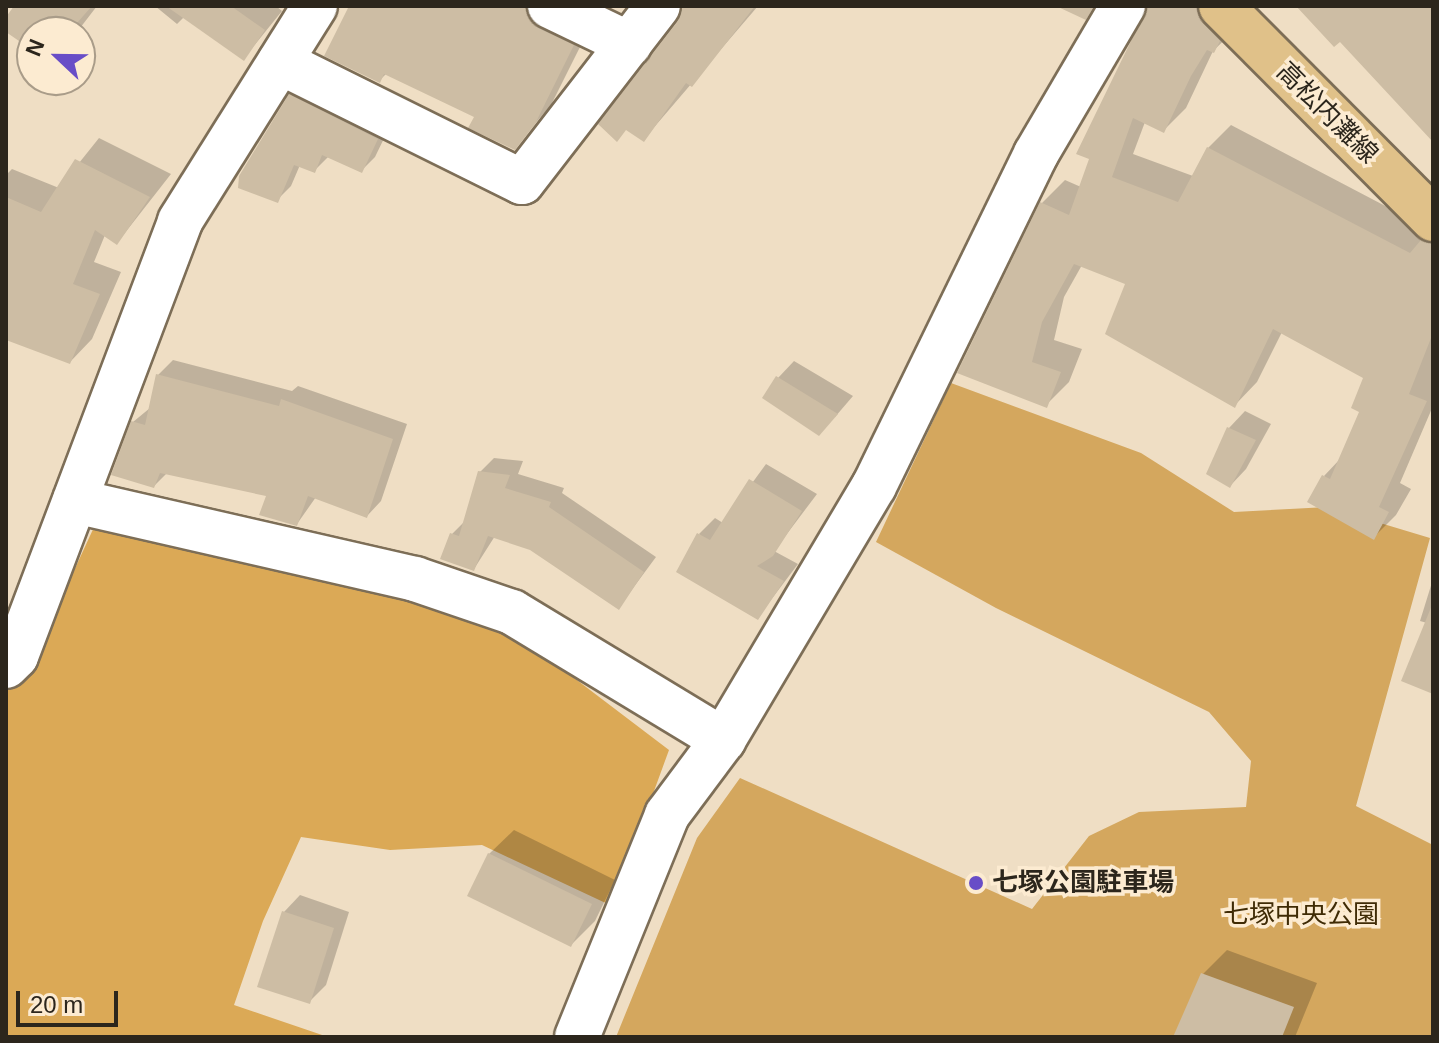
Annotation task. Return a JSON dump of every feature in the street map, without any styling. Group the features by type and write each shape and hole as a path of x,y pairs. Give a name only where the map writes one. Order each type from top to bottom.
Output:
{"main road":[{"name":"高松内灘線","path":"1221,6 1433,219"}],"street":[{"path":"6,666 16,656 180,221 315,6"},
{"path":"550,6 629,44"},
{"path":"280,62 522,182 658,6"},
{"path":"577,1037 667,815 723,740 874,486 1036,154 1123,6"},
{"path":"75,501 415,579 512,612 723,740"}],"green space":[{"name":"七塚中央公園","path":"951,383 1141,453 1234,512 1327,507 1430,538 1356,806 1433,845 1433,1037 616,1037 697,838 740,778 1032,909 1089,836 1139,812 1246,807 1251,761 1209,712 996,608 876,542"}],"shaded area":[{"path":"95,525 495,618 669,750 612,906 482,845 390,850 301,837 263,921 234,1005 328,1037 6,1037 6,678 42,640"}],"building":[{"path":"14,6 92,6 83,16 16,16 16,39 6,32 6,17"},
{"path":"166,6 231,6 265,30 244,61"},
{"path":"349,6 525,6 538,28 574,45 535,124 515,150 468,128 474,117 384,74 380,83 324,56"},
{"path":"682,6 755,6 692,87 686,83 644,142 626,130 617,142 598,124 678,21"},
{"path":"1056,6 1094,6 1086,20"},
{"path":"1148,6 1197,6 1203,23 1220,41 1214,53 1207,50 1191,76 1164,133 1133,118 1112,177 1178,202 1207,147 1410,253 1421,240 1433,243 1433,333 1409,394 1427,401 1379,507 1389,512 1374,540 1307,502 1322,475 1330,479 1359,412 1351,408 1363,378 1273,329 1235,408 1105,334 1125,284 1074,264 1042,322 1032,362 1061,372 1047,408 957,373 1040,202 1069,215 1089,159 1076,154"},
{"path":"1296,6 1433,6 1433,142 1340,42 1334,47"},
{"path":"289,94 378,139 362,173 322,155 315,173 294,165 278,203 238,188 239,176"},
{"path":"75,159 150,197 117,245 95,230 73,284 100,294 70,364 6,340 6,197 41,212"},
{"path":"156,374 279,406 281,399 393,439 367,518 308,496 297,526 259,515 266,496 160,473 154,488 111,475 131,421 145,425"},
{"path":"776,376 838,414 819,436 762,398"},
{"path":"1227,427 1256,440 1230,488 1206,474"},
{"path":"478,471 510,475 505,488 551,502 549,507 644,572 619,610 530,550 488,536 474,571 440,559 450,533 459,536"},
{"path":"749,479 802,511 773,556 757,566 784,581 758,620 676,572 697,533 710,540"},
{"path":"1433,605 1433,694 1401,681"},
{"path":"488,853 592,904 571,947 467,896"},
{"path":"282,911 334,928 310,1004 257,987"},
{"path":"1201,973 1294,1007 1282,1037 1173,1037"}],"place":[{"name":"七塚公園駐車場","path":"976,883"}]}
